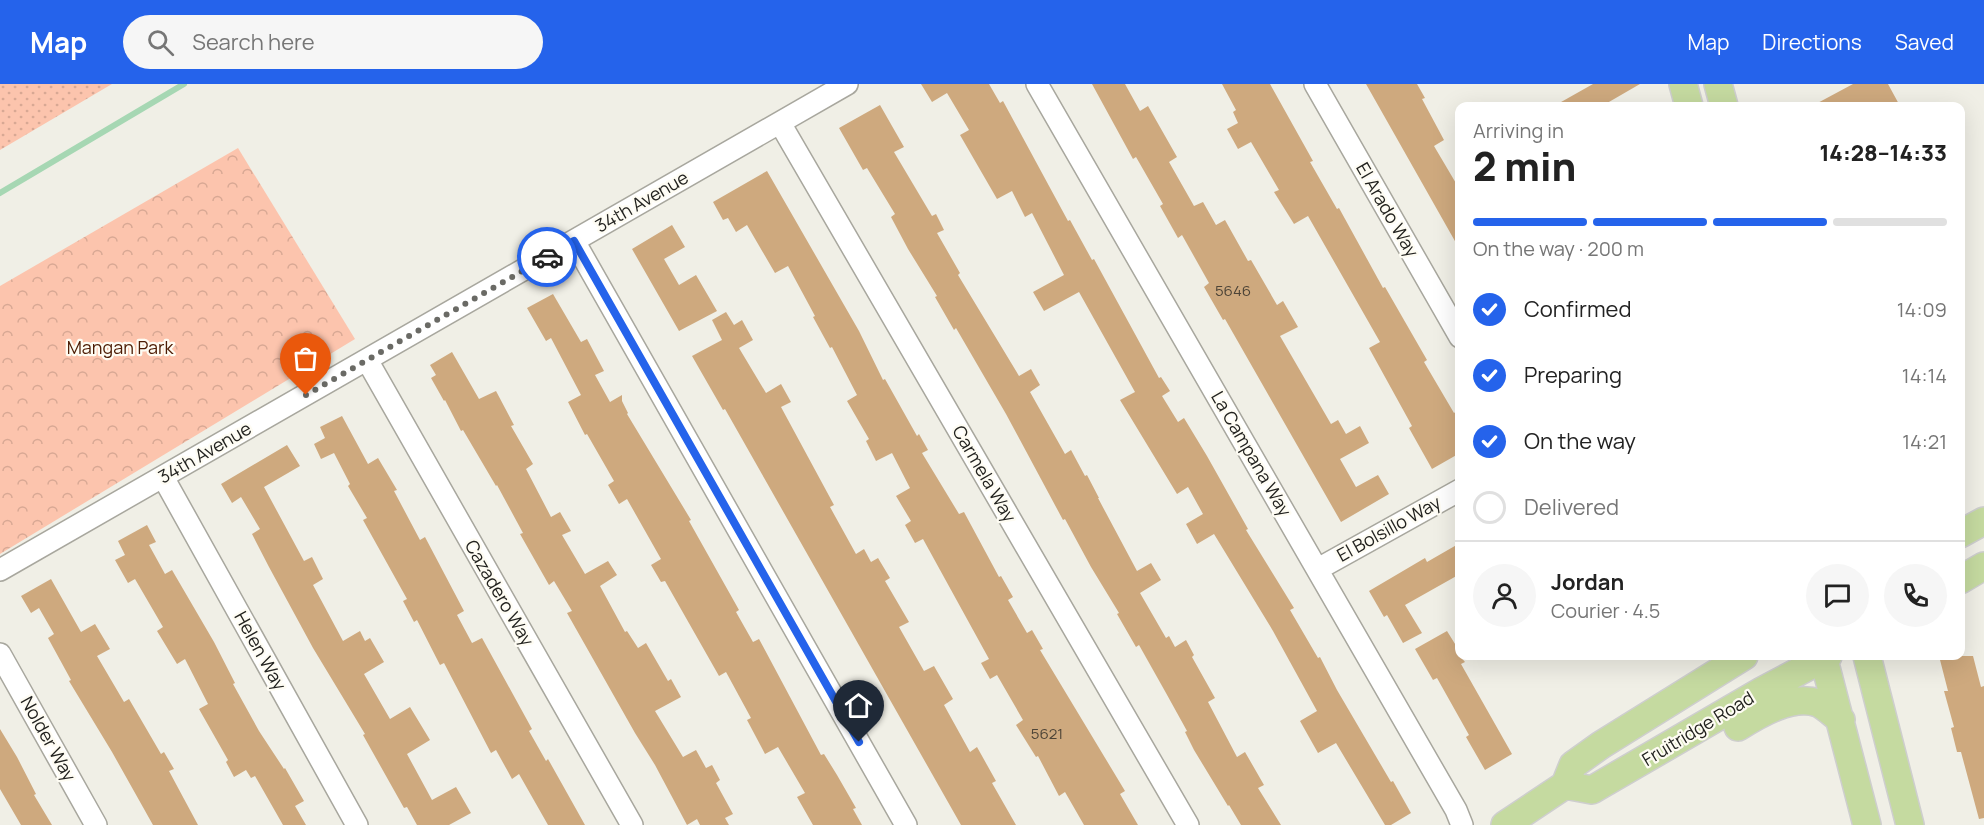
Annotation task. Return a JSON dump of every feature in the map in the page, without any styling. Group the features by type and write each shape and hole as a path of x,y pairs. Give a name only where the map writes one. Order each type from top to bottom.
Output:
{"main road":[{"path":"1683,84 1688,102"},
{"path":"1718,84 1723,102"},
{"path":"1965,531 1984,521"},
{"name":"Fruitridge Road","path":"1505,825 1565,785 1573,765 1601,745 1738,660"},
{"name":"Fruitridge Road","path":"1565,785 1592,790 1818,660"},
{"path":"1826,660 1867,825"},
{"path":"1869,660 1910,825"},
{"path":"1629,770 1681,758 1772,707 1798,701 1818,703 1840,720"}],"street":[{"name":"34th Avenue","path":"0,570 847,84"},
{"name":"La Campana Way","path":"1037,84 1318,569 1462,825"},
{"name":"El Arado Way","path":"1315,84 1455,328"},
{"name":"Carmela Way","path":"780,123 1188,825"},
{"path":"574,241 906,825"},
{"name":"Cazadero Way","path":"367,360 632,825"},
{"name":"Helen Way","path":"163,477 357,825"},
{"name":"El Bolsillo Way","path":"1318,569 1455,493"},
{"name":"Nolder Way","path":"0,654 96,825"}],"green space":[{"path":"0,84 112,84 0,150"},
{"name":"Mangan Park","path":"238,148 355,339 0,554 0,286"}],"building":[{"path":"921,84 989,84 1000,103 1003,101 1068,221 1070,220 1092,260 1094,259 1159,378 1161,377 1170,391 1162,396 1178,422 1184,418 1207,456 1248,529 1246,530 1294,608 1290,610 1411,813 1391,825 1385,825 1336,743 1318,753 1300,721 1317,711 1273,631 1214,534 1197,544 1186,524 1203,514 1188,487 1177,494 1120,400 1135,392 1079,292 1044,311 1033,292 1064,275 1032,213 1025,217 1012,191 997,199 960,135 969,130 947,93 932,102"},
{"path":"1092,84 1125,84 1140,111 1148,106 1177,157 1169,162 1194,206 1203,202 1216,225 1225,220 1277,305 1283,301 1298,327 1280,336 1331,424 1338,420 1346,434 1360,426 1369,443 1340,459 1356,487 1378,475 1389,494 1341,522 1225,319 1223,320 1204,287 1209,283 1182,235 1178,238 1160,206 1163,204 1136,157 1133,159"},
{"path":"1222,84 1270,84 1313,161 1310,162 1337,209 1339,208 1383,288 1385,287 1427,360 1424,362 1455,412 1455,456 1432,469 1409,428 1412,426 1369,348 1380,342 1308,216 1294,224 1274,192 1279,190 1251,142 1238,149 1227,129 1238,123 1233,112 1236,110"},
{"path":"1366,84 1417,84 1425,98 1422,99 1444,140 1434,146 1455,182 1455,241"},
{"path":"1593,84 1640,84 1609,102 1561,102"},
{"path":"1853,84 1888,84 1898,102 1819,102"},
{"path":"880,105 904,147 894,152 932,216 936,214 944,230 937,233 960,273 958,275 1019,376 1031,369 1040,385 1030,392 1065,454 1071,450 1085,476 1087,475 1137,571 1151,563 1161,580 1140,593 1166,638 1169,636 1175,647 1186,640 1194,655 1192,657 1215,698 1208,702 1237,757 1245,752 1264,785 1258,788 1281,825 1241,825 1228,806 1194,750 1185,732 1187,731 1139,645 1136,647 1065,519 1063,520 1006,414 956,328 954,330 935,297 937,296 908,249 891,217 895,214 867,168 863,170 839,128"},
{"path":"767,171 859,331 883,380 885,379 917,436 919,434 928,450 922,453 959,514 964,512 999,577 1001,576 1013,597 1008,600 1027,633 1032,630 1043,649 1040,650 1125,791 1120,794 1138,825 1084,825 1065,792 1059,796 1038,756 1036,757 1016,725 1023,720 997,675 990,679 981,663 989,659 923,539 915,543 905,525 911,521 896,496 910,488 892,453 876,461 866,441 869,439 847,401 857,395 832,347 830,348 813,317 815,316 788,266 775,273 747,225 736,232 728,218 723,220 713,202"},
{"path":"672,225 685,247 664,259 679,285 696,275 717,311 679,331 632,249"},
{"path":"553,294 581,342 587,339 604,371 595,375 610,402 622,395 627,414 691,520 689,521 739,610 736,612 753,642 759,639 821,755 824,754 856,808 853,809 862,825 813,825 797,797 805,793 778,747 765,754 747,720 751,718 726,672 719,676 665,581 661,582 651,565 661,559 627,499 619,504 608,485 614,481 587,434 585,435 568,402 581,395 551,338 546,341 527,308"},
{"path":"726,312 734,325 742,320 753,340 739,348 766,393 781,384 791,402 781,407 834,505 830,507 856,554 864,549 871,562 878,558 890,578 885,581 909,622 899,627 924,671 934,666 953,699 944,705 970,752 977,747 996,781 992,783 1016,825 961,825 725,409 723,410 692,356 722,340 712,320"},
{"path":"452,352 479,399 496,391 514,425 511,426 533,464 526,469 551,517 560,512 571,531 562,535 585,574 608,561 617,575 600,586 625,632 627,631 638,648 646,643 668,681 671,679 681,697 655,711 683,757 696,750 706,768 712,765 720,780 716,783 733,814 725,818 729,825 700,825 697,819 687,825 567,613 572,611 554,581 549,585 520,534 523,533 497,485 463,430 461,431 431,378 436,375 430,365"},
{"path":"342,416 368,464 378,458 397,490 394,491 420,540 425,537 464,611 457,615 472,643 482,638 532,729 529,731 546,761 548,759 585,825 548,825 519,774 512,779 496,750 491,753 444,663 440,665 417,620 414,622 403,601 407,599 363,520 367,518 348,486 350,484 334,453 321,459 314,444 325,438 320,427"},
{"path":"287,445 300,466 264,487 304,561 312,557 323,579 313,585 343,641 360,631 365,641 370,638 384,662 364,674 390,719 410,707 430,740 407,754 432,800 456,787 471,813 449,825 417,825 407,807 404,808 363,735 365,734 313,648 269,567 252,534 260,529 241,497 232,503 221,484"},
{"path":"147,525 156,542 149,545 165,574 172,570 214,642 235,683 233,684 259,731 285,768 304,801 295,806 306,825 283,825 255,776 251,778 246,770 234,777 226,762 228,760 199,709 208,704 185,659 177,664 157,631 163,627 135,579 128,583 115,560 125,555 118,541"},
{"path":"1455,546 1455,577 1405,605 1422,633 1403,643 1387,615 1384,617 1369,591 1425,558 1427,562"},
{"path":"51,579 81,632 95,624 110,649 97,656 124,702 129,699 161,754 164,752 174,769 169,771 198,825 153,825 69,681 71,680 48,638 54,634 39,608 31,613 21,596"},
{"path":"1447,631 1455,644 1455,660 1465,662 1461,664 1512,754 1485,770 1466,737 1469,735 1437,678 1433,680 1415,649"},
{"path":"1965,656 1973,656 1981,687 1984,686 1984,818 1979,819 1961,752 1957,752 1951,728 1954,727 1944,691 1948,691 1940,660 1965,660"},
{"path":"0,729 52,825 21,825 0,789"}],"waterway":[{"path":"0,193 184,84"}],"way so far":[{"path":"306,395 547,257"}],"route":[{"path":"547,257 574,241 859,742"}]}
